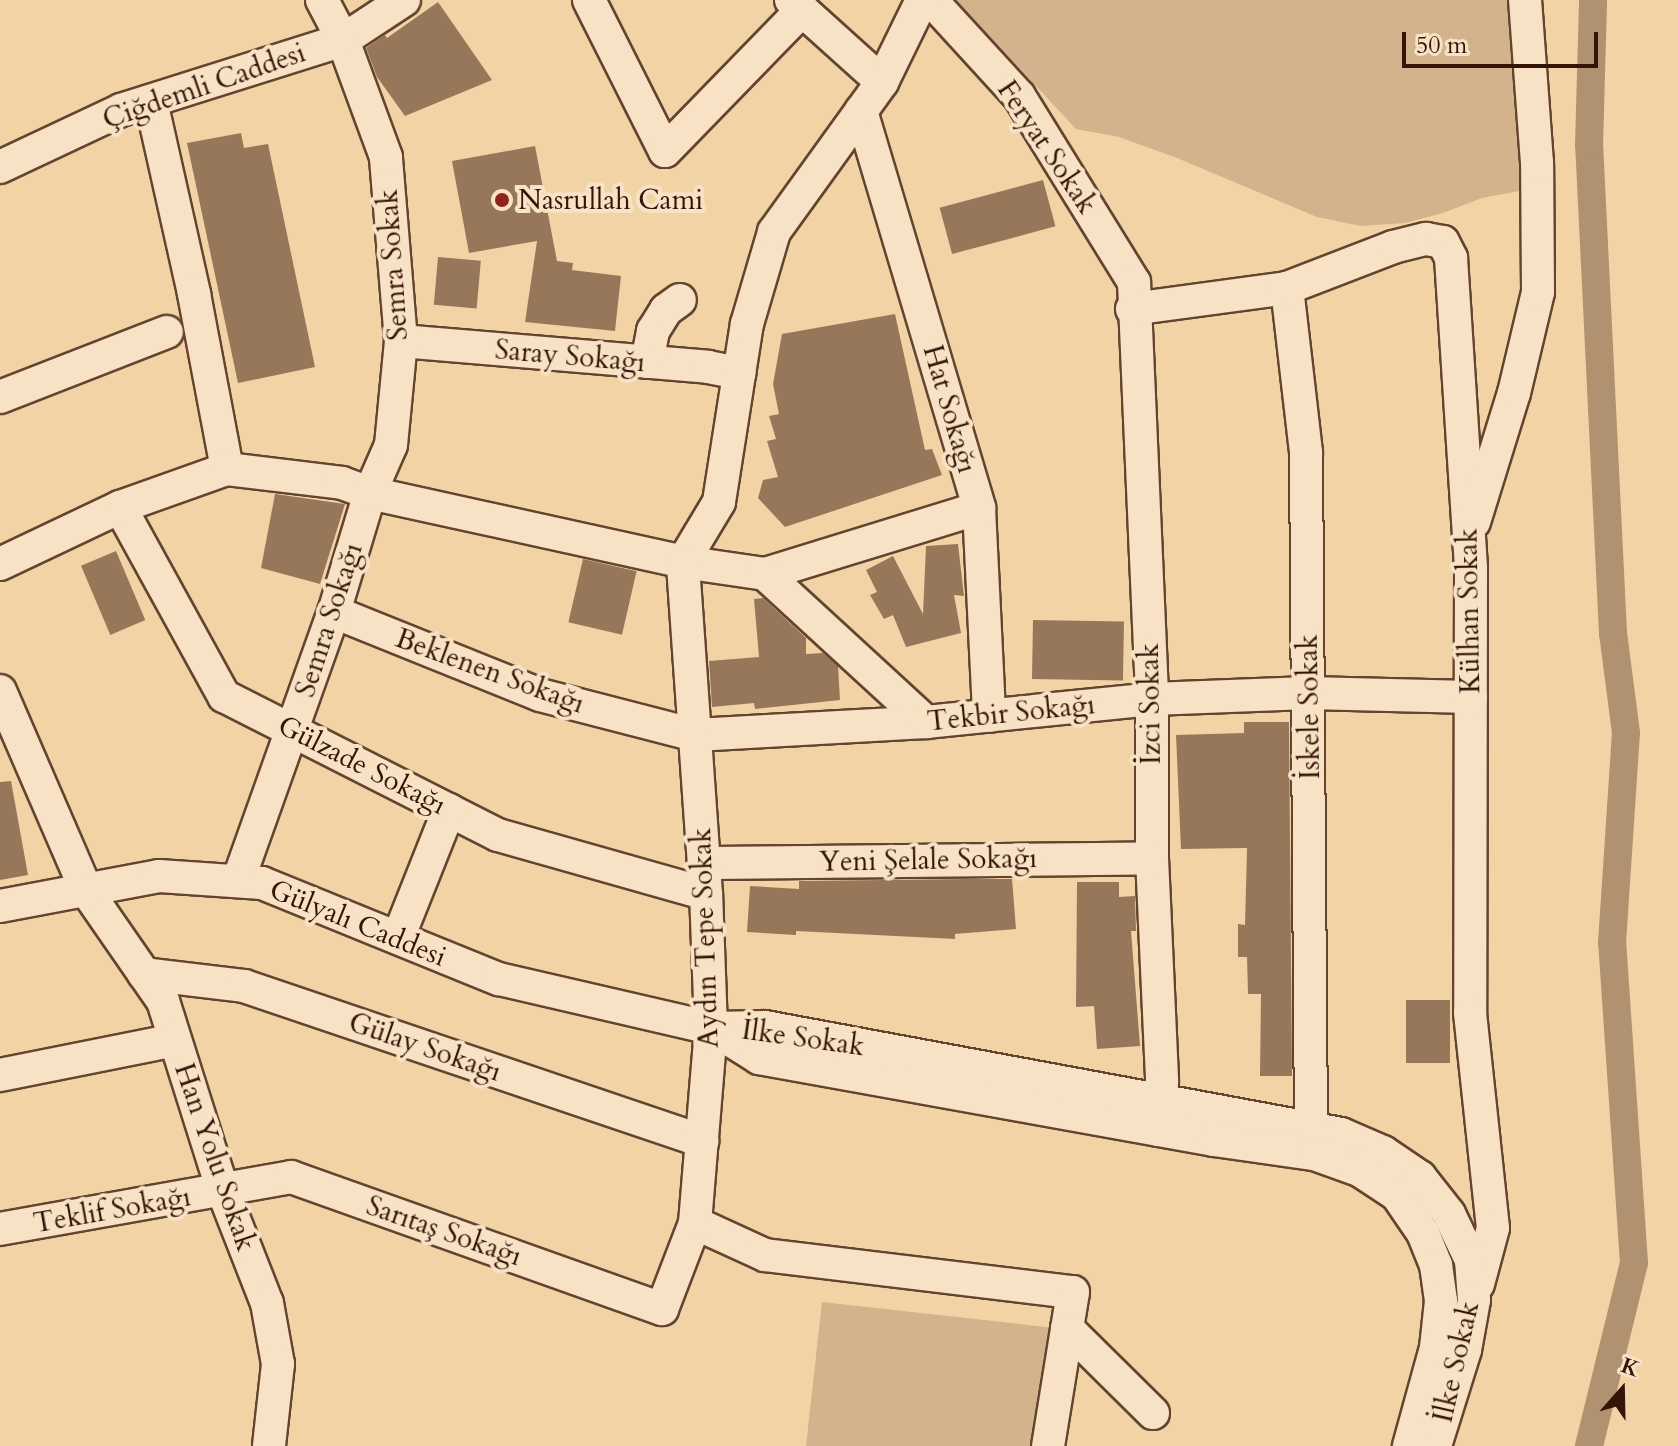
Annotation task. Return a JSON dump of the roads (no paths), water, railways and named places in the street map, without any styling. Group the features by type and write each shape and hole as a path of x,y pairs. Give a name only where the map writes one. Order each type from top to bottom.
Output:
{"street":[{"name":"Semra Sokak","path":"322,0 343,40 386,157 401,341 391,445 370,493"},
{"name":"Çiğdemli Caddesi","path":"0,167 121,110 343,40 404,0"},
{"path":"589,0 665,151 796,5 882,82"},
{"path":"683,562 719,502 747,324 774,232 882,82 922,0"},
{"name":"Feryat Sokak","path":"931,0 1019,96 1134,282 1132,309"},
{"path":"1469,540 1514,393 1538,292 1537,163 1525,0"},
{"path":"151,101 194,294 227,469"},
{"name":"Hat Sokağı","path":"861,111 979,508 989,716"},
{"name":"Külhan Sokak","path":"1132,309 1287,288 1393,247 1426,239 1443,242 1451,258 1469,540 1470,1013 1493,1228 1474,1300"},
{"name":"İskele Sokak","path":"1287,288 1306,452 1311,1127"},
{"path":"647,362 653,331 666,310 680,300"},
{"name":"İzci Sokak","path":"1132,309 1152,699 1152,858 1159,1115"},
{"path":"0,397 167,332"},
{"name":"Saray Sokağı","path":"401,341 739,373"},
{"path":"0,564 120,507 227,469 342,483 370,493 683,562 765,574 979,508"},
{"name":"Semra Sokağı","path":"238,881 334,612 370,493"},
{"name":"Gülzade Sokağı","path":"120,507 224,696 498,835 705,879"},
{"name":"Aydın Tepe Sokak","path":"662,1309 695,1223 711,1028 705,879 683,562"},
{"path":"765,574 926,722"},
{"name":"Beklenen Sokağı","path":"334,612 540,695 695,735"},
{"name":"Han Yolu Sokak","path":"0,691 86,890 163,1001 223,1191 267,1303 278,1364 269,1446"},
{"name":"Tekbir Sokağı","path":"695,735 926,722 1152,699 1308,693 1471,697"},
{"path":"398,938 449,810"},
{"name":"Yeni Şelale Sokağı","path":"705,879 1152,858"},
{"name":"Gülyalı Caddesi","path":"0,906 159,876 262,883 499,979 711,1028"},
{"name":"Gülay Sokağı","path":"144,974 244,986 702,1141"},
{"name":"İlke Sokak","path":"711,1028 765,1027 1159,1115 1314,1154 1359,1170 1397,1195 1427,1243 1436,1265 1441,1301 1436,1348 1409,1446"},
{"path":"0,1075 175,1040"},
{"name":"İlke Sokak","path":"1159,1115 1311,1127 1383,1152 1420,1177 1449,1214 1471,1260 1474,1300 1465,1350 1435,1446"},
{"name":"Sarıtaş Sokağı","path":"223,1191 291,1177 662,1309"},
{"name":"Teklif Sokağı","path":"0,1229 223,1191"},
{"path":"695,1223 765,1255 1073,1292 1048,1446"},
{"path":"1067,1328 1153,1413"}],"waterway":[{"path":"1589,1446 1634,1263 1612,943 1626,733 1613,633 1589,146 1593,0"}],"place":[{"name":"Nasrullah Cami","path":"502,200"}]}
